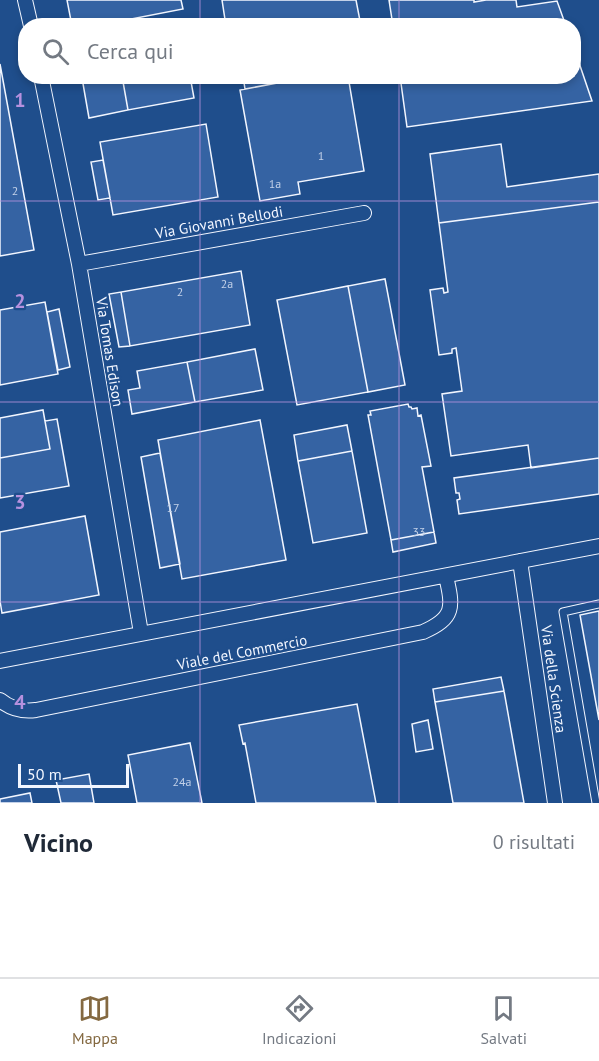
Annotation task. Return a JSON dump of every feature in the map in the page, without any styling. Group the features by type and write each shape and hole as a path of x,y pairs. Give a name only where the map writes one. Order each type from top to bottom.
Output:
{"street":[{"path":"25,0 28,18"},
{"name":"Via Tomas Edison","path":"43,84 79,264 141,633"},
{"name":"Via Giovanni Bellodi","path":"79,264 364,213"},
{"path":"0,661 599,546"},
{"name":"Via della Scienza","path":"520,561 555,803"},
{"name":"Viale del Commercio","path":"0,700 15,709 36,710 423,632 444,619 449,610 452,600 446,576"}],"lane":[{"path":"596,803 563,612 599,604"}],"building":[{"path":"67,0 181,0 183,9 136,18 70,18"},
{"path":"222,0 356,0 359,18 225,18"},
{"path":"389,0 474,0 474,2 516,0 517,7 557,1 563,18 392,18"},
{"path":"0,64 34,250 0,256"},
{"path":"581,69 592,101 407,127 401,84 581,84"},
{"path":"83,84 123,84 128,110 89,118"},
{"path":"123,84 191,84 194,98 128,110"},
{"path":"244,84 272,84 245,89"},
{"path":"272,84 349,84 364,171 298,182 300,194 260,201 240,90"},
{"path":"206,124 218,197 113,215 100,142"},
{"path":"501,144 507,187 599,174 599,202 439,223 430,154"},
{"path":"103,160 110,198 98,200 91,162"},
{"path":"599,202 599,458 531,468 528,445 451,456 442,394 462,391 456,348 452,349 452,353 439,355 430,290 443,288 444,293 448,292 439,223"},
{"path":"241,271 250,325 130,346 121,292"},
{"path":"385,279 405,385 368,392 348,286"},
{"path":"348,286 368,392 297,405 277,300"},
{"path":"121,292 130,346 119,347 109,294"},
{"path":"45,302 58,374 0,385 0,310"},
{"path":"59,309 70,367 58,370 47,312"},
{"path":"255,349 263,390 195,402 187,362"},
{"path":"187,362 195,402 132,414 128,390 140,388 137,371"},
{"path":"408,404 412,409 417,408 418,416 421,415 431,466 422,467 434,532 391,540 368,415 371,415 370,411"},
{"path":"43,410 50,449 0,458 0,418"},
{"path":"57,419 69,486 0,498 0,458 50,449 45,421"},
{"path":"260,420 286,560 182,579 158,440"},
{"path":"347,425 352,451 298,461 294,435"},
{"path":"352,451 367,533 313,543 298,461"},
{"path":"160,453 180,564 160,568 141,457"},
{"path":"599,458 599,494 459,514 457,500 460,499 459,493 456,493 454,478"},
{"path":"85,516 99,595 2,613 0,532"},
{"path":"434,532 436,543 393,552 391,540"},
{"path":"599,611 599,720 580,615"},
{"path":"501,677 504,691 435,702 433,689"},
{"path":"504,691 524,803 453,803 435,702"},
{"path":"357,704 376,803 256,803 245,743 243,744 239,725"},
{"path":"428,720 433,749 416,752 412,724"},
{"path":"190,743 202,803 137,803 128,755"},
{"path":"89,774 94,803 61,803 56,780"},
{"path":"30,793 32,803 0,803 0,799"}]}
